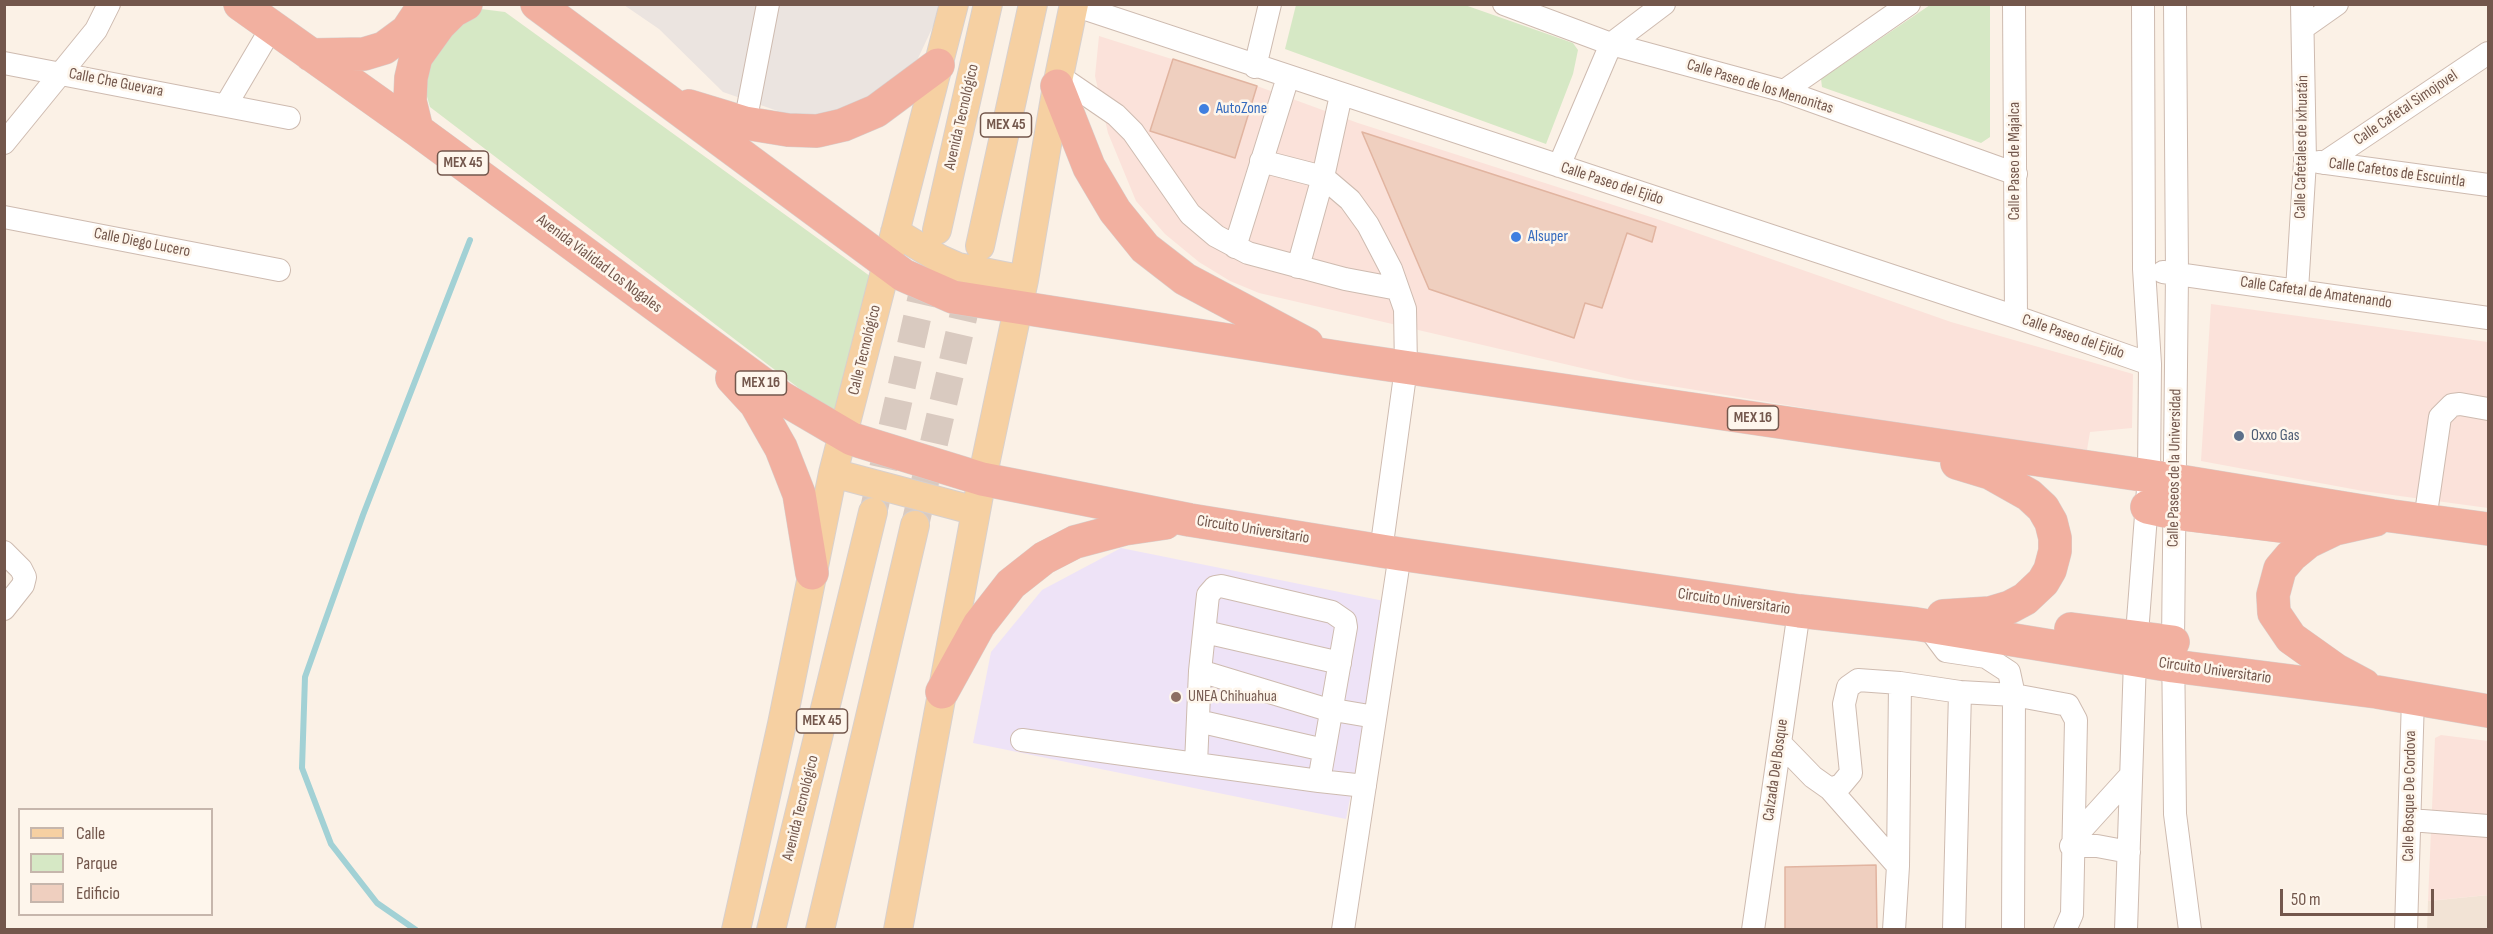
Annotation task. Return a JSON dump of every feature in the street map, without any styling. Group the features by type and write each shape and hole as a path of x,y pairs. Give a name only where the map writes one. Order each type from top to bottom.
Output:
{"highway":[{"name":"Avenida Vialidad Los Nogales","path":"240,4 417,130 782,398 843,435 982,479"},
{"path":"311,54 364,54 384,48 406,31 425,4"},
{"path":"417,130 410,101 411,78 416,57 439,25 453,11 466,4"},
{"path":"537,4 903,275 953,297 1021,294"},
{"path":"663,96 746,123 788,130 817,131 843,125 876,111 939,65"},
{"path":"1058,81 1089,167 1115,212 1145,248 1185,279 1330,356"},
{"name":"MEX 16","path":"1021,294 1330,356 1861,434 2162,494 2425,519 2488,529"},
{"name":"MEX 45","path":"683,327 756,404 781,448 799,494 812,573"},
{"path":"1861,434 1990,473 2029,495 2043,508 2051,522 2055,551 2050,570 2043,582 2025,599 2010,607 1990,613 1936,616 1922,626"},
{"name":"Circuito Universitario","path":"982,479 1190,520 1390,553 1799,611 2136,648 2488,711"},
{"path":"2162,494 2281,526 2335,529"},
{"path":"2377,692 2309,652 2290,638 2274,613 2273,595 2280,569 2308,542 2335,529 2391,516"},
{"path":"942,692 979,625 1011,584 1044,558 1085,539 1124,529 1190,520"},
{"path":"1968,616 2136,648"}],"main road":[{"name":"Calle Tecnológico","path":"812,573 833,473 954,4"},
{"name":"Avenida Tecnológico","path":"937,230 988,4"},
{"name":"MEX 45","path":"980,246 1033,4"},
{"path":"898,930 982,479 1021,294 1058,81 1074,5"},
{"path":"895,232 940,259 1021,294"},
{"path":"833,473 976,511"},
{"name":"Avenida Tecnológico","path":"771,930 873,512"},
{"name":"MEX 45","path":"820,930 915,525"},
{"name":"MEX 45","path":"736,930 782,724 812,573"}],"street":[{"path":"4,143 96,30 109,4"},
{"path":"746,123 768,4"},
{"path":"1255,67 1269,4"},
{"name":"Calle Paseo de los Menonitas","path":"1504,4 1611,44 1784,91 2016,174"},
{"path":"1559,166 1611,44 1664,4"},
{"path":"1784,91 1909,4"},
{"name":"Calle Paseo de Majalca","path":"2014,4 2016,317"},
{"name":"Calle Paseos de la Universidad","path":"2143,4 2144,269 2173,654 2175,814 2190,930"},
{"name":"Calle Paseos de la Universidad","path":"2126,930 2136,648 2162,494 2177,274 2175,4"},
{"name":"Calle Cafetales de Ixhuatán","path":"2297,290 2315,162 2302,4"},
{"path":"2303,28 2337,4"},
{"name":"Calle Paseo del Ejido","path":"1074,5 1255,67 2016,317 2150,364"},
{"path":"226,105 272,27"},
{"name":"Calle Cafetal Simojovel","path":"2315,162 2488,53"},
{"name":"Calle Che Guevara","path":"4,63 289,118"},
{"path":"1235,248 1288,77"},
{"path":"1058,81 1116,115 1133,132 1190,214 1216,236 1235,248 1298,267 1398,289"},
{"path":"1298,267 1323,177 1341,95"},
{"path":"1262,161 1323,177 1350,200 1368,225 1391,269 1405,309 1406,368 1375,717 1343,930"},
{"name":"Calle Cafetos de Escuintla","path":"2315,162 2488,185"},
{"name":"Calle Diego Lucero","path":"4,217 279,270"},
{"name":"Calle Cafetal de Amatenando","path":"2144,269 2488,318"},
{"path":"2425,519 2440,417 2452,405 2460,404 2488,409"},
{"path":"4,552 21,569 25,577 22,585 4,609"},
{"path":"1196,764 1200,672 1208,595 1217,585 1339,615 1346,627 1319,782"},
{"name":"Calzada Del Bosque","path":"1753,930 1799,611"},
{"path":"1922,626 1946,651 1986,657 2009,672 2014,695 2013,930"},
{"path":"1205,632 1340,663"},
{"path":"1200,672 1332,710 1375,717"},
{"path":"1830,789 1841,785 1851,773 1844,704 1848,687 1858,680 1900,683 1960,693 2014,695 2068,705 2076,720 2072,914 2065,930"},
{"path":"1894,930 1898,866 1900,683"},
{"path":"1954,930 1960,693"},
{"name":"Calle Bosque De Cordova","path":"2406,930 2413,698"},
{"path":"1198,721 1324,750"},
{"path":"1022,740 1319,782 1365,786"},
{"path":"1780,743 1813,777 1830,789 1898,866"},
{"path":"2072,846 2082,829 2131,776"},
{"path":"2410,820 2488,826"},
{"path":"2072,846 2097,846 2129,852"}],"shaded area":[{"path":"624,5 943,5 906,84 818,125 723,92 659,29"},
{"path":"1099,36 1257,86 1358,123 1657,219 1951,322 2133,374 2132,428 2090,432 2087,450 1937,430 1629,379 1259,293 1230,281 1199,262 1165,234 1136,201 1108,133 1095,76"},
{"path":"2211,304 2488,342 2488,508 2363,491 2201,461"},
{"name":"UNEA Chihuahua","path":"1121,548 1389,602 1346,819 973,743 991,652 1042,590"},
{"path":"2441,735 2488,741 2488,895 2428,901 2435,738"},
{"path":"2488,895 2488,929 2427,930 2428,901"}],"green space":[{"path":"1462,4 1573,43 1578,50 1573,74 1546,144 1285,49 1296,5"},
{"path":"1930,5 1990,5 1990,137 1981,143 1822,87 1821,79"},
{"path":"473,8 505,12 874,279 838,418 430,107 422,79 430,53"}],"building":[{"name":"AutoZone","path":"1173,59 1257,86 1235,158 1150,131"},
{"name":"Alsuper","path":"1362,132 1656,227 1652,242 1627,233 1602,308 1585,303 1574,338 1429,289"},
{"path":"1876,865 1877,930 1785,930 1785,867"}],"waterway":[{"path":"416,930 377,903 331,844 302,768 305,677 363,515 470,240"}],"tunnel":[{"path":"874,509 929,265"},
{"path":"915,525 972,279"}],"place":[{"name":"AutoZone","path":"1204,109"},
{"name":"Alsuper","path":"1516,237"},
{"name":"Oxxo Gas","path":"2239,436"},
{"name":"UNEA Chihuahua","path":"1176,697"}]}
